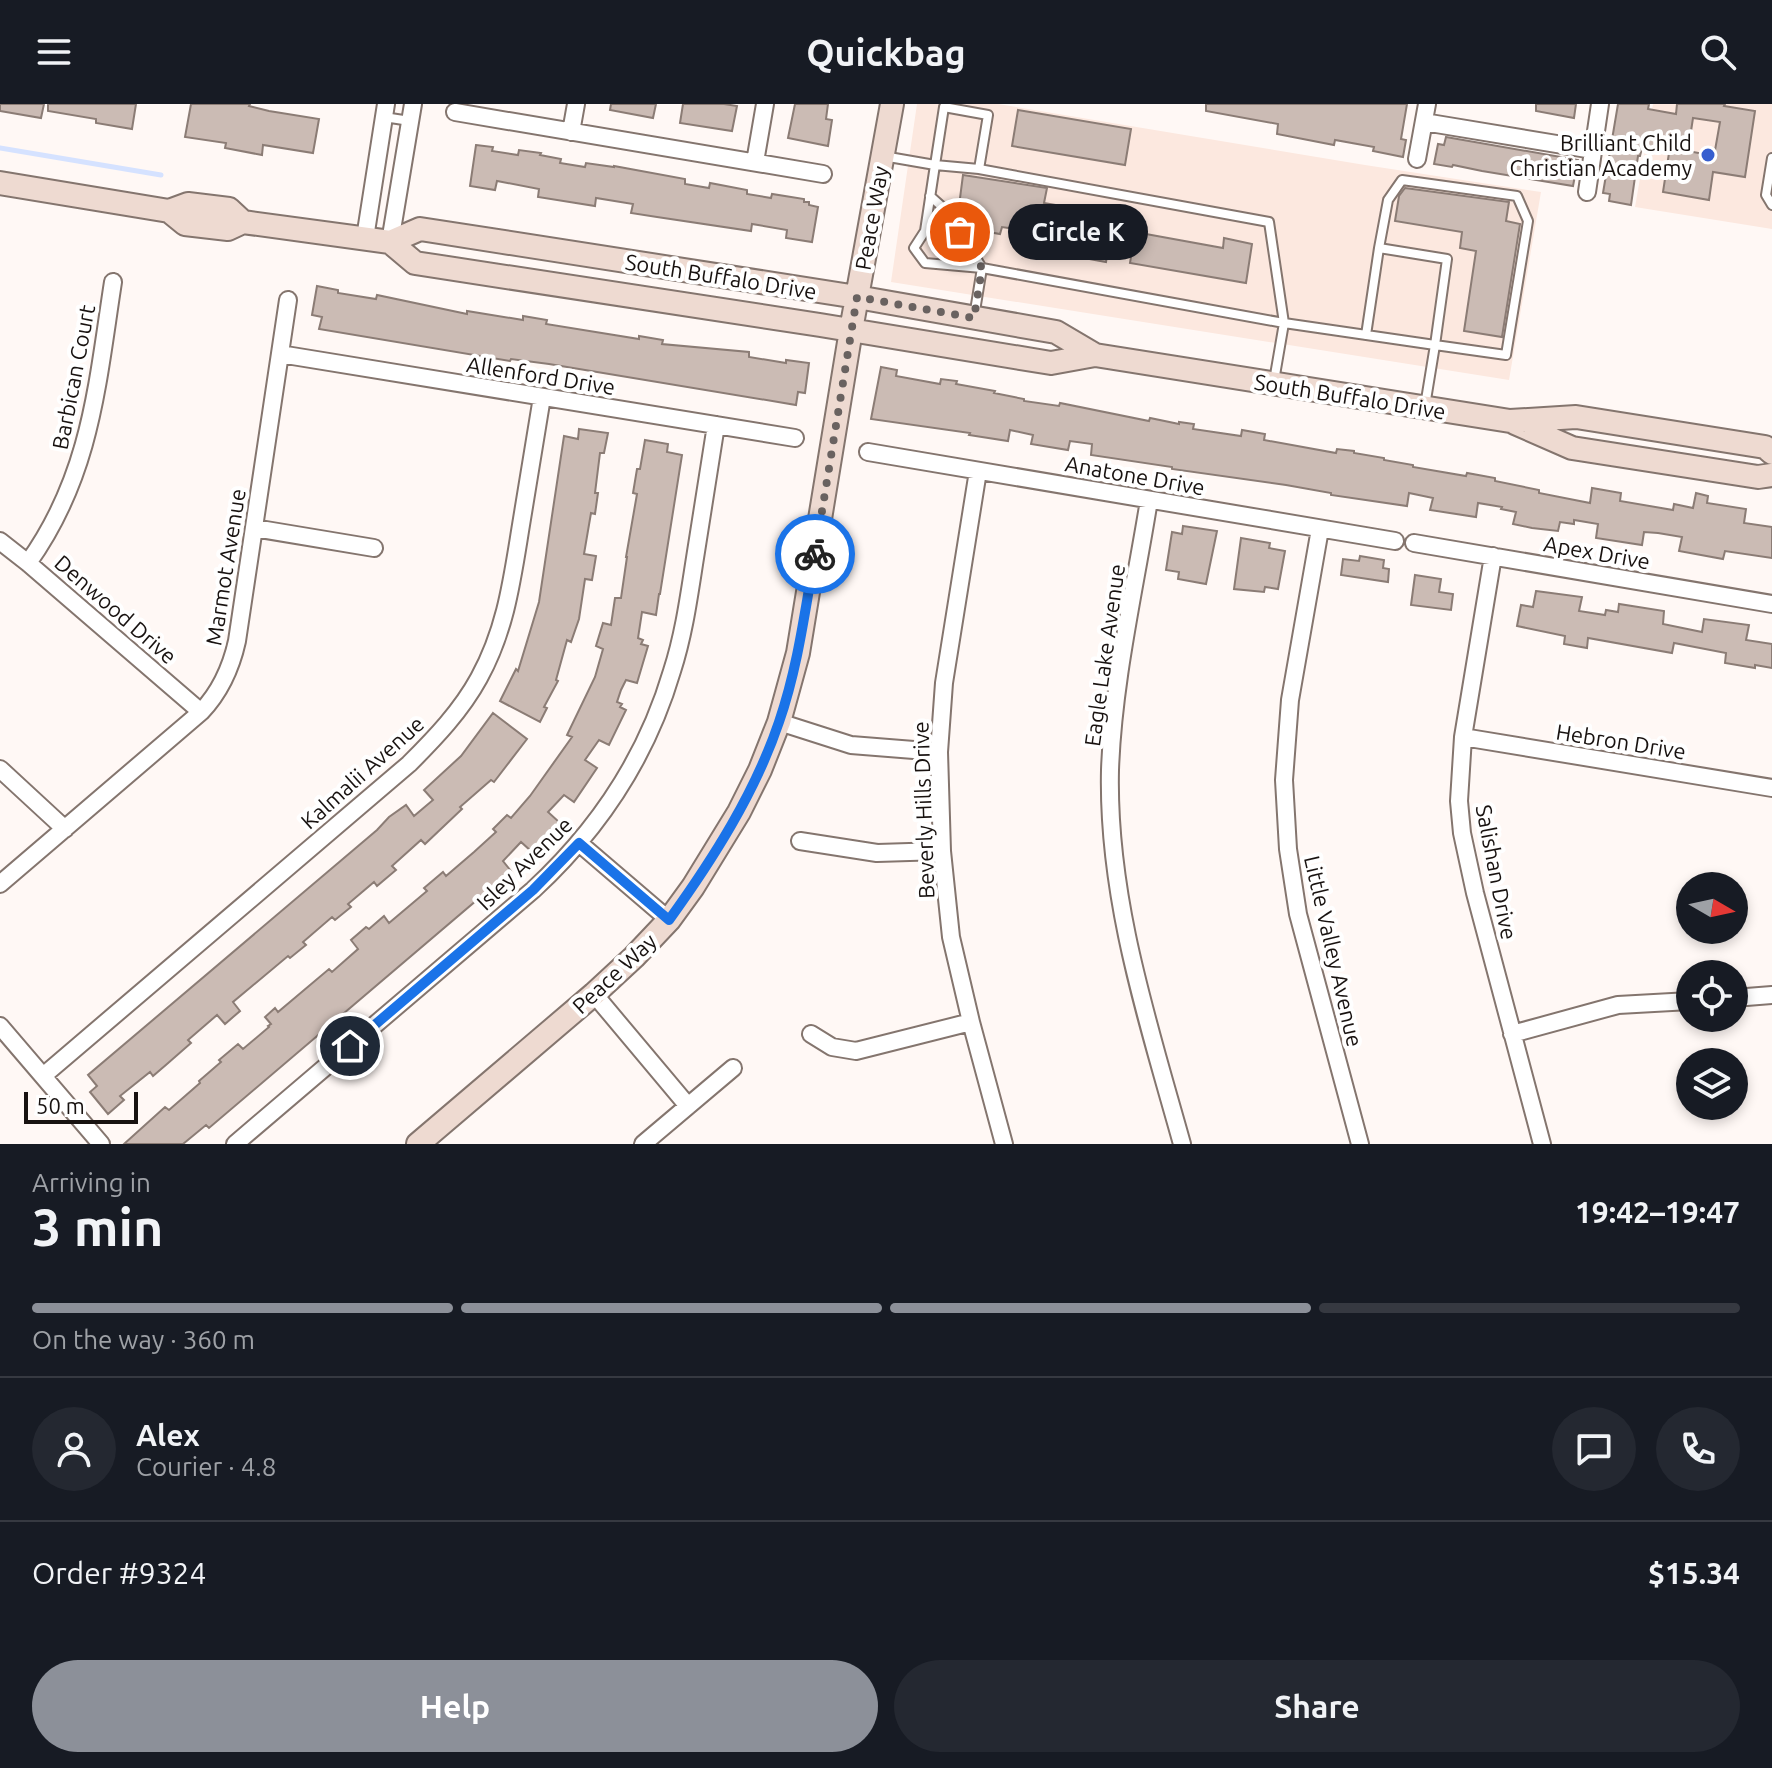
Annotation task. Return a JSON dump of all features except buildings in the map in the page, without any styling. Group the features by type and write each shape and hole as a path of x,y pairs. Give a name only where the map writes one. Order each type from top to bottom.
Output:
{"main road":[{"name":"Peace Way","path":"418,1144 594,994 669,920 739,812 760,770 779,722 798,653 892,104"},
{"name":"South Buffalo Drive","path":"0,183 169,211 188,204 229,209 243,222 390,242 415,263 1051,363 1095,355 1510,421 1576,417 1765,447 1772,453"},
{"name":"South Buffalo Drive","path":"390,242 420,229 857,297 1056,332 1095,355"},
{"name":"South Buffalo Drive","path":"1510,421 1572,448 1758,477 1772,475"}],"street":[{"path":"571,132 576,104"},
{"path":"755,162 765,104"},
{"path":"1417,159 1427,104"},
{"path":"1587,192 1600,104"},
{"path":"365,238 385,110"},
{"path":"455,112 823,174"},
{"path":"390,242 411,113"},
{"path":"1424,122 1593,150"},
{"name":"Barbican Court","path":"28,563 43,543 78,469 95,398 113,282"},
{"name":"Marmot Avenue","path":"0,884 201,712 223,683 233,657 288,300"},
{"name":"Allenford Drive","path":"280,354 795,438"},
{"name":"Kalmalii Avenue","path":"43,1076 409,764 457,712 487,663 507,610 542,397"},
{"name":"Isley Avenue","path":"235,1144 533,890 579,843 605,809 638,754 672,672 684,626 716,425"},
{"name":"Anatone Drive","path":"868,452 1395,541"},
{"name":"Beverly Hills Drive","path":"978,471 944,683 939,752 942,851 951,937 1004,1144"},
{"name":"Eagle Lake Avenue","path":"1149,500 1114,707 1110,772 1113,852 1132,965 1182,1144"},
{"path":"254,528 374,548"},
{"name":"Little Valley Avenue","path":"1320,529 1290,700 1284,780 1288,849 1298,914 1360,1144"},
{"name":"Denwood Drive","path":"0,541 201,712"},
{"name":"Apex Drive","path":"1414,543 1772,604"},
{"name":"Salishan Drive","path":"1493,556 1463,737 1459,801 1462,833 1475,893 1542,1144"},
{"path":"779,722 851,745 939,752"},
{"name":"Hebron Drive","path":"1463,737 1772,788"},
{"path":"0,769 65,829"},
{"path":"800,841 877,853 942,851"},
{"path":"579,843 669,920"},
{"path":"594,994 688,1106"},
{"path":"1748,997 1772,995"},
{"path":"1512,1034 1618,1005 1676,1002"},
{"path":"811,1034 832,1047 856,1051 971,1022"},
{"path":"0,1026 101,1144"},
{"path":"643,1144 733,1068"}],"lane":[{"path":"979,169 988,115 944,107 925,231 914,248 925,263 982,268 1284,323 1366,335 1435,345 1506,355 1528,221 1517,196 1402,180 1388,200 1366,335"},
{"path":"385,110 411,113"},
{"path":"882,156 979,169 1269,222 1284,323 1273,384"},
{"path":"1772,158 1766,195 1772,205"},
{"path":"930,196 949,213 982,268 974,318"},
{"path":"1379,248 1447,259 1425,408"}],"shaded area":[{"path":"917,104 998,104 1541,192 1509,380 891,282"},
{"name":"Brilliant Child Christian Academy","path":"1653,104 1772,104 1772,229 1635,207"}],"waterway":[{"path":"0,148 161,175"}],"way so far":[{"path":"815,554 857,297 974,318 982,268 960,232"}],"place":[{"name":"Brilliant Child Christian Academy","path":"1708,155"},
{"name":"Circle K","path":"960,232"}],"route":[{"path":"350,1046 533,890 579,843 669,920 739,812 760,770 779,722 798,653 815,554"}]}
